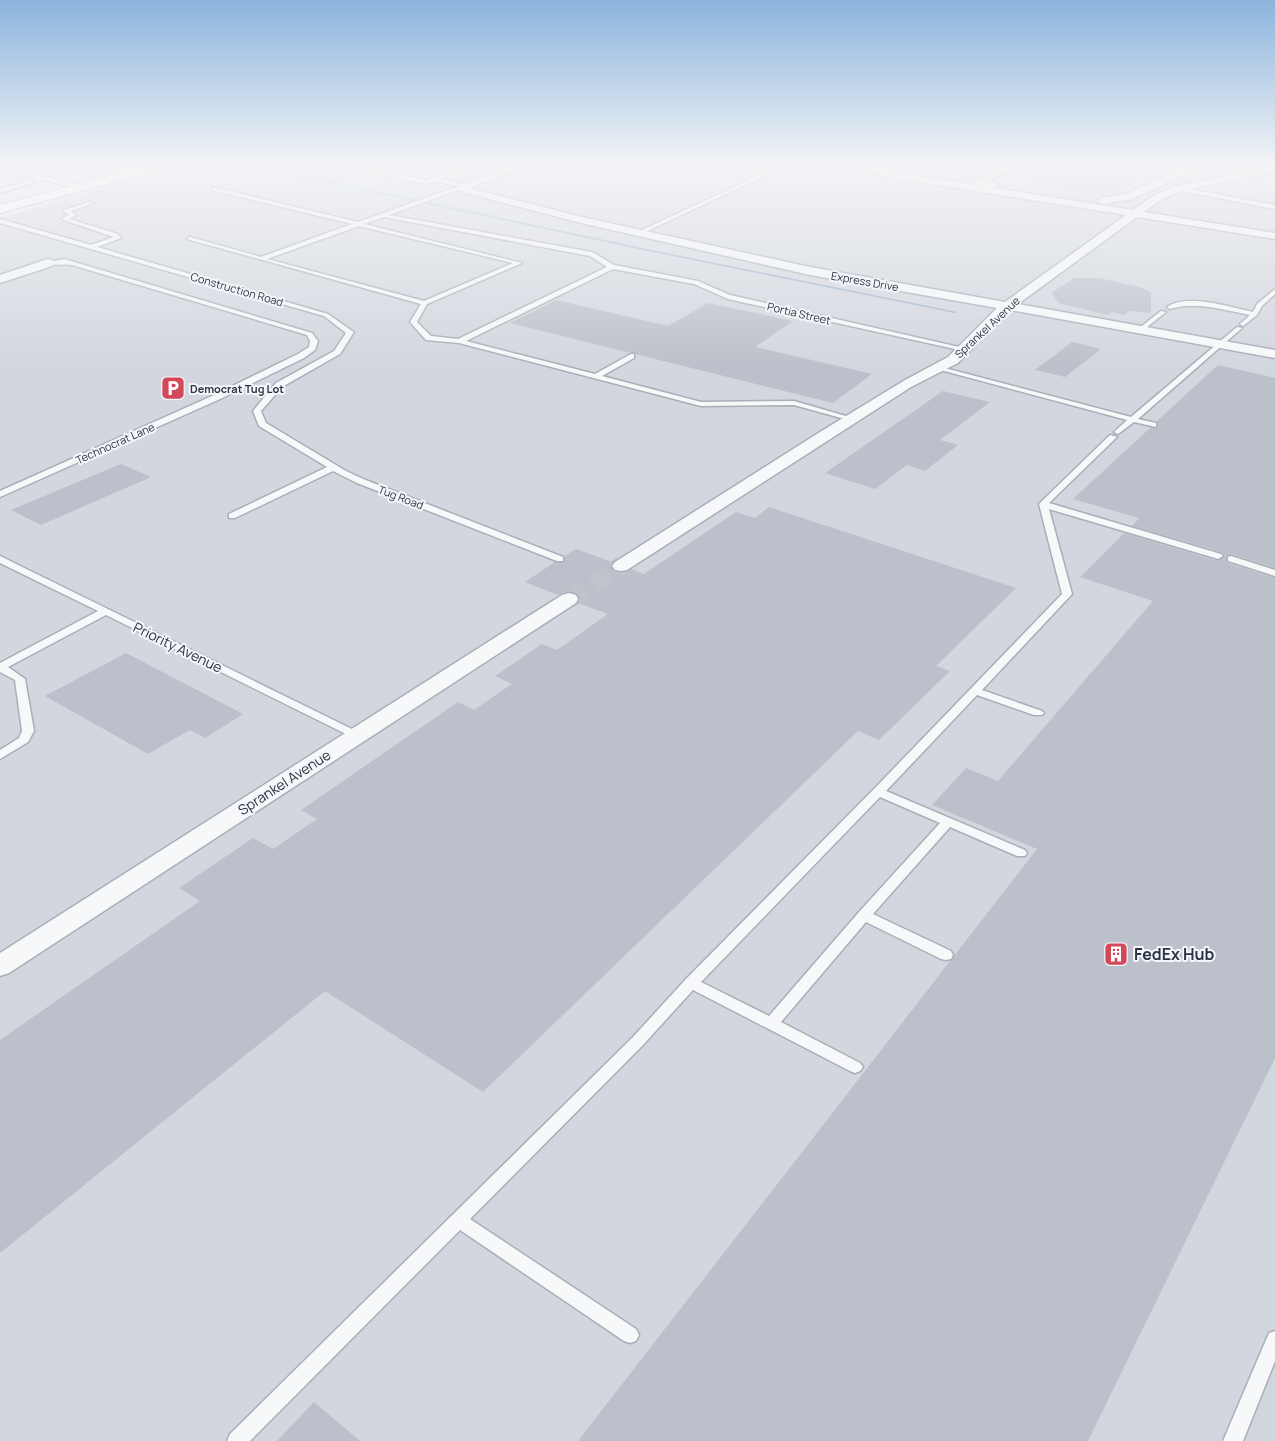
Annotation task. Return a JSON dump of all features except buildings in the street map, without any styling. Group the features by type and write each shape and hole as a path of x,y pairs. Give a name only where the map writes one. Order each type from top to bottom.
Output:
{"street":[{"name":"Express Drive","path":"640,233 810,271 1275,354"},
{"name":"Sprankel Avenue","path":"621,566 852,419 907,385 953,360 1006,306 1109,233"},
{"path":"1259,233 1275,236"},
{"path":"0,279 48,264"},
{"name":"Sprankel Avenue","path":"0,966 569,599"}],"lane":[{"name":"Construction Road","path":"43,233 326,315 350,332 337,352 279,384 257,411"},
{"path":"92,247 118,238 116,235 110,233"},
{"path":"261,259 334,233"},
{"path":"398,233 519,263 425,304 413,322 429,338 459,341 701,404 794,403 852,419"},
{"path":"482,233 592,254 612,267"},
{"path":"190,239 425,304"},
{"name":"Technocrat Lane","path":"0,494 230,391 301,356 312,348 314,341 310,334 72,263 64,261 48,264"},
{"path":"459,341 612,267"},
{"name":"Portia Street","path":"612,267 696,282 728,297 964,349"},
{"path":"1042,504 1115,434 1255,314 1259,305 1275,291"},
{"path":"1170,307 1174,304 1188,303 1255,314"},
{"path":"1140,330 1163,312"},
{"path":"595,376 631,356"},
{"path":"937,368 1154,425"},
{"name":"Tug Road","path":"257,411 262,424 343,473 560,559"},
{"path":"232,516 334,467"},
{"path":"1042,504 1218,556"},
{"path":"237,1441 638,1041 1067,594 1042,504"},
{"name":"Priority Avenue","path":"0,558 356,735"},
{"path":"1231,560 1274,570"},
{"path":"0,667 106,611"},
{"path":"0,667 20,679 28,731 24,740 0,755"},
{"path":"975,691 1038,713"},
{"path":"878,792 1021,853"},
{"path":"770,1025 864,915 948,822"},
{"path":"864,915 946,955"},
{"path":"691,984 855,1067"},
{"path":"458,1220 630,1336"},
{"path":"1233,1441 1275,1339"}],"shaded area":[{"path":"0,233 1275,233 1275,1441 0,1441"}],"waterway":[{"path":"569,233 955,312"}],"tunnel":[{"path":"569,599 621,566"}],"place":[{"name":"Democrat Tug Lot","path":"173,388"},
{"name":"FedEx Hub","path":"1116,954"}]}
